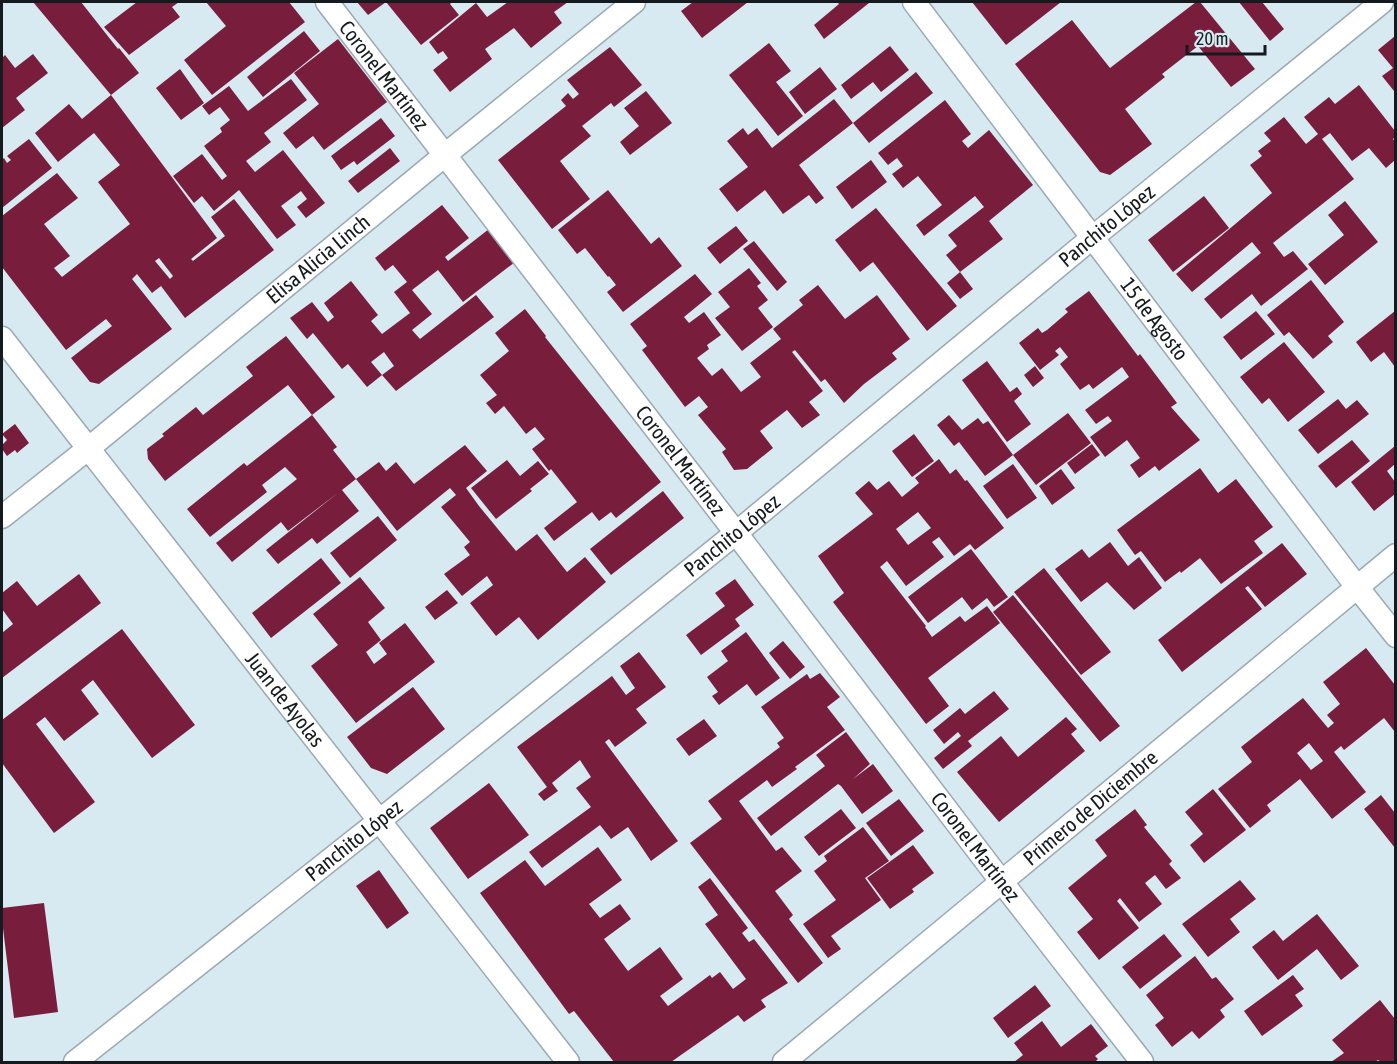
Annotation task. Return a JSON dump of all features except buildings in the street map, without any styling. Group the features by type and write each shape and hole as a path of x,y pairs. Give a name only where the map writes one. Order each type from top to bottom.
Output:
{"street":[{"name":"Coronel Martínez","path":"327,2 1142,1062"},
{"name":"Elisa Alicia Linch","path":"2,517 634,2"},
{"name":"15 de Agosto","path":"914,2 1395,636"},
{"name":"Panchito López","path":"75,1062 379,821 736,532 1382,2"},
{"name":"Juan de Ayolas","path":"2,338 568,1062"},
{"name":"Primero de Diciembre","path":"784,1062 1395,555"}]}
